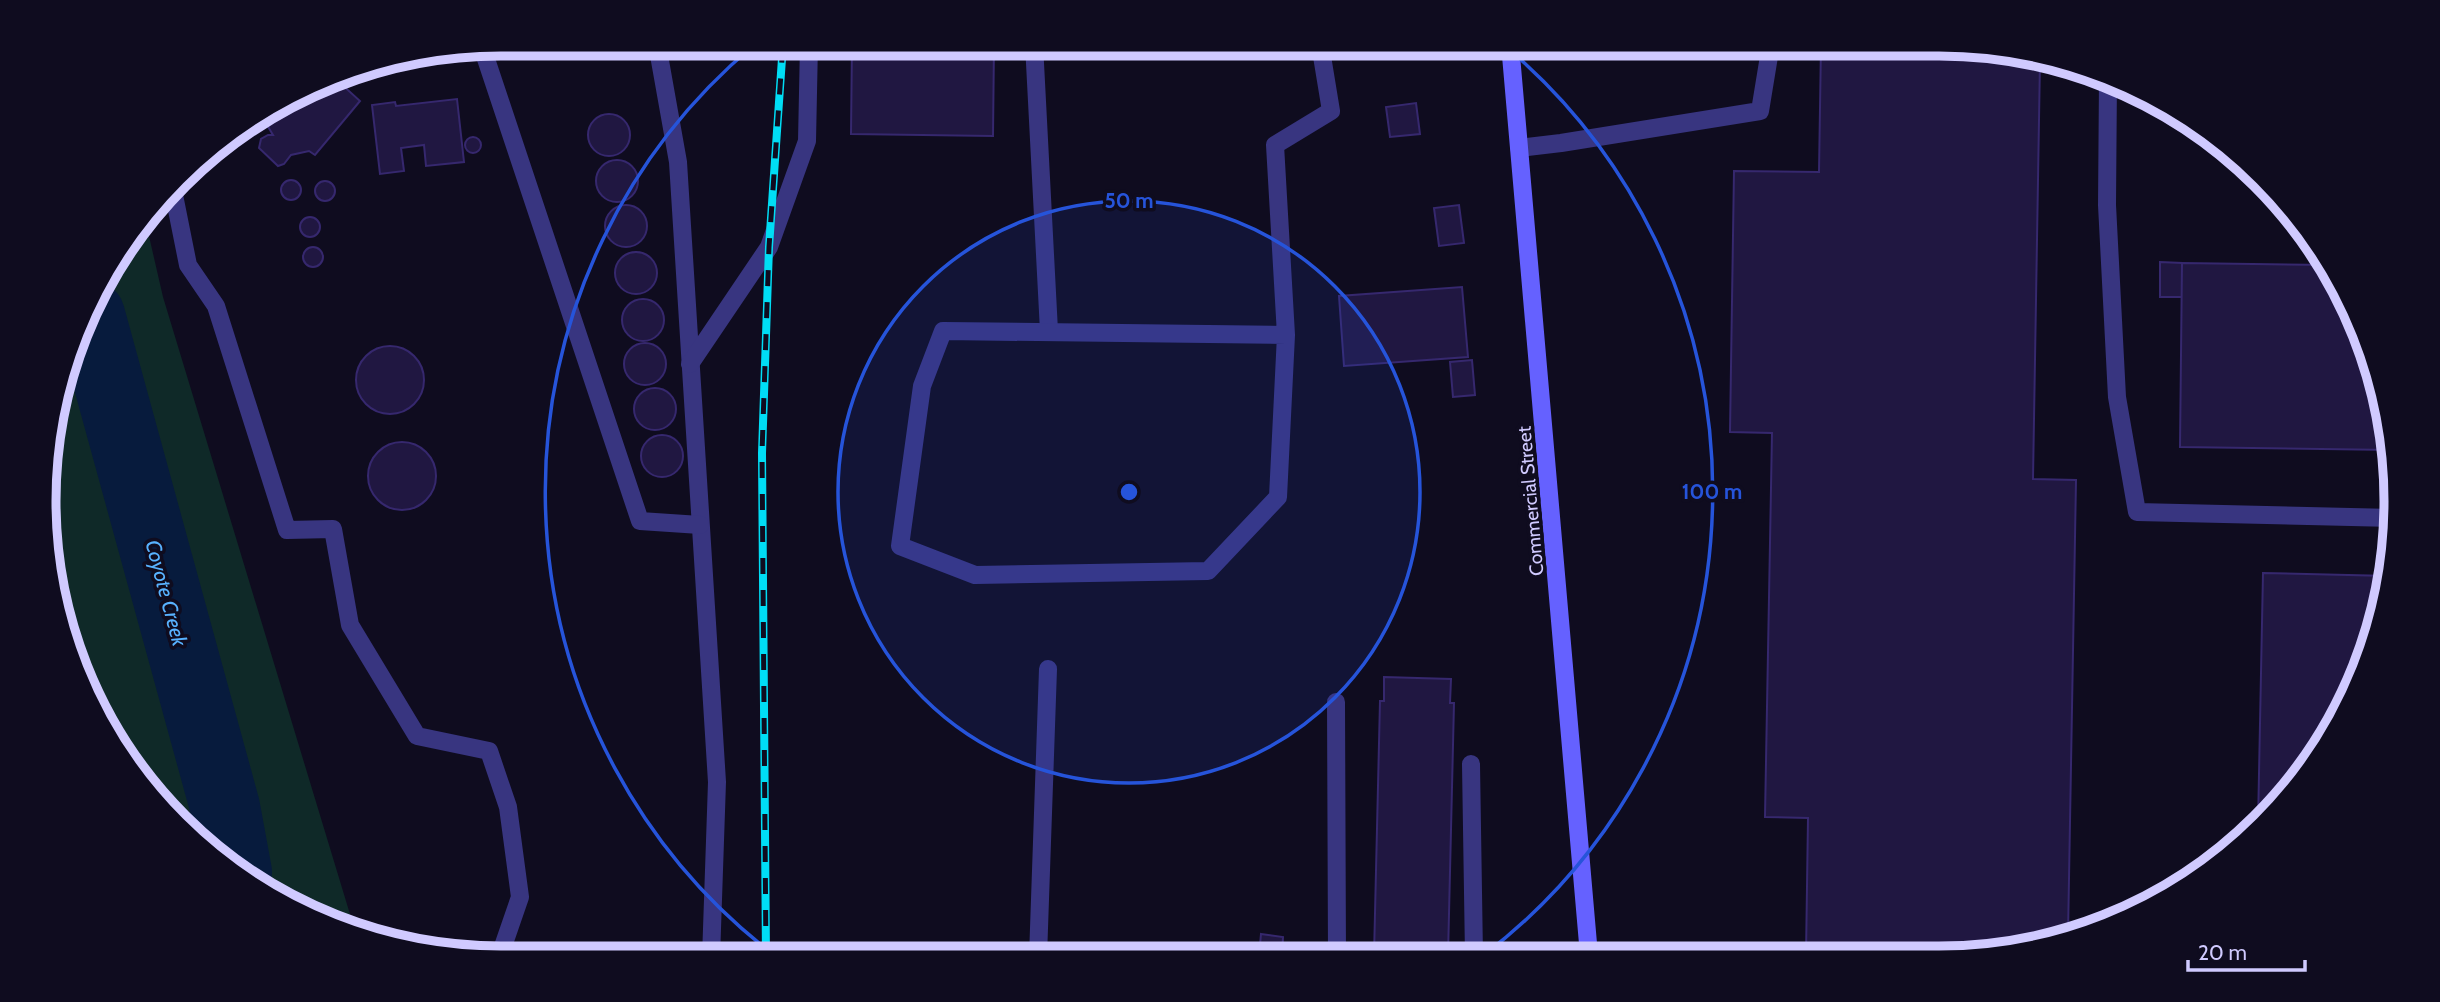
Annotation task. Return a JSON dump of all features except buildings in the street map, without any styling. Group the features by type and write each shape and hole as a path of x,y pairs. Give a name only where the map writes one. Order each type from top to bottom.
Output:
{"main road":[{"name":"Commercial Street","path":"1511,56 1587,946"}],"lane":[{"path":"659,56 678,162 717,782 711,946"},
{"path":"690,364 769,247 807,141 809,56"},
{"path":"1035,56 1049,331"},
{"path":"1286,335 943,331 922,386 900,546 975,575 1208,570 1278,497 1286,335 1275,145 1331,111 1322,56"},
{"path":"1519,148 1760,111 1769,56"},
{"path":"485,57 640,521 700,525"},
{"path":"2108,90 2108,205 2117,397 2137,512 2383,518"},
{"path":"175,198 188,265 216,306 288,530 333,529 350,625 417,736 489,751 508,807 520,897 503,946"},
{"path":"1038,946 1048,669"},
{"path":"1336,702 1337,946"},
{"path":"1471,764 1474,946"}],"green space":[{"path":"148,230 163,297 352,920 304,900 254,871 186,816 148,772 116,723 90,671 71,616 60,559 56,501 65,414 80,358 102,304"}],"waterway":[{"name":"Coyote Creek","path":"93,325 225,807 234,857"}],"railway":[{"path":"766,946 762,453 769,247 782,56"}]}
